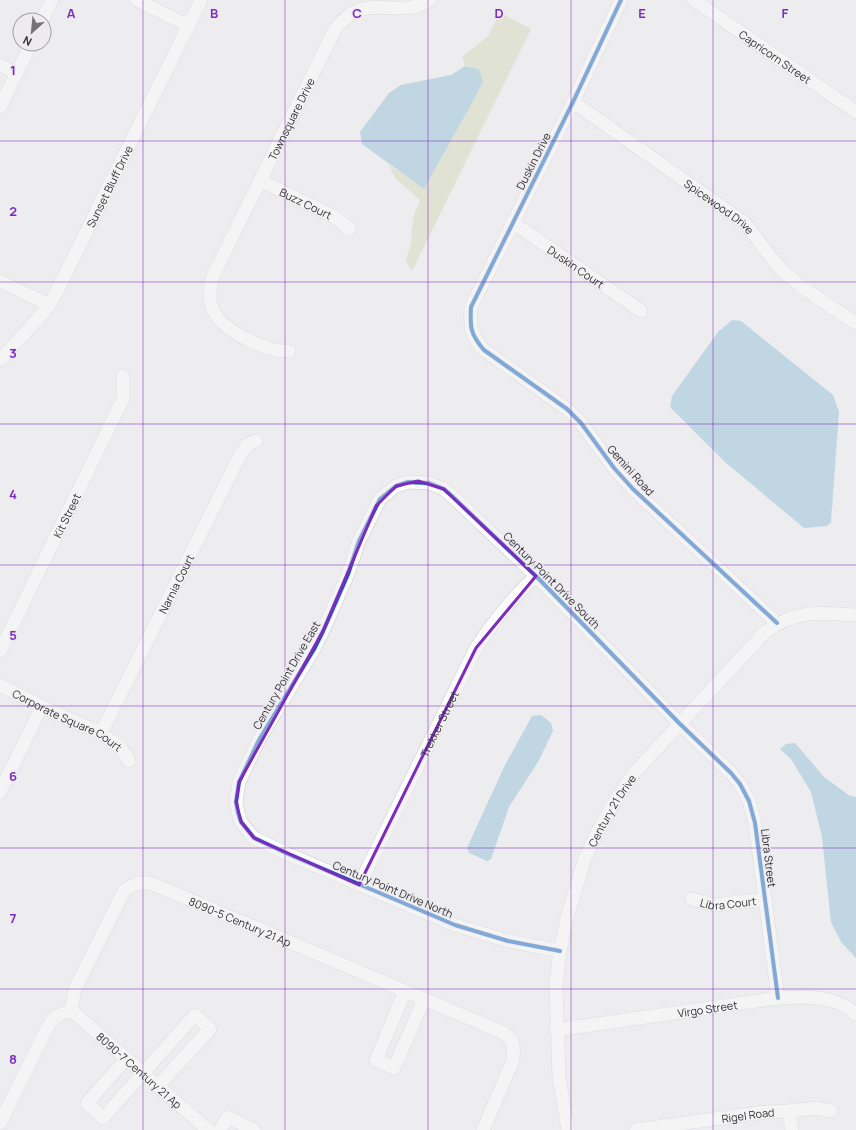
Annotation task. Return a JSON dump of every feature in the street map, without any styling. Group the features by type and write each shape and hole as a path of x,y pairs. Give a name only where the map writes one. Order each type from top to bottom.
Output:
{"street":[{"path":"46,12 52,0"},
{"path":"137,0 189,26"},
{"name":"Sunset Bluff Drive","path":"0,360 38,320 49,305 201,0"},
{"name":"Townsquare Drive","path":"289,351 275,351 231,331 221,323 211,304 210,285 213,276 335,28 344,18 365,8 410,8 421,6 430,0"},
{"name":"Duskin Drive","path":"471,332 471,307 621,0"},
{"name":"Capricorn Street","path":"694,0 856,112"},
{"path":"0,107 27,52"},
{"path":"0,65 16,73"},
{"name":"Spicewood Drive","path":"572,102 745,223 757,237 770,257 783,271 797,283 856,323"},
{"name":"Buzz Court","path":"261,181 333,216 349,229"},
{"name":"Duskin Court","path":"512,222 641,311"},
{"path":"0,281 49,305"},
{"name":"Gemini Road","path":"471,332 476,341 484,350 567,410 581,423 614,468 633,489 777,623"},
{"name":"Kit Street","path":"0,651 123,399 123,376"},
{"name":"Narnia Court","path":"101,733 240,455 248,444 256,441"},
{"name":"Century Point Drive South","path":"396,486 408,482 418,481 429,483 444,489 536,576 679,723"},
{"name":"Century Point Drive East","path":"238,813 236,802 237,789 242,775 260,740 314,649 323,631 348,574 359,541 376,506 380,499 396,486"},
{"name":"Trekker Street","path":"360,885 476,648 490,626 536,576"},
{"name":"Century 21 Drive","path":"568,1130 559,1078 556,1030 556,984 560,952 567,917 585,858 598,829 616,799 635,772 765,632 777,623 813,612 856,615"},
{"name":"Corporate Square Court","path":"0,685 101,733 121,748 128,761"},
{"path":"0,792 42,706"},
{"name":"Libra Street","path":"679,723 731,772 740,784 749,801 755,823 778,998"},
{"name":"Century Point Drive North","path":"238,813 241,822 254,838 360,885 474,932 560,952"},
{"name":"8090-5 Century 21 Ap","path":"71,1010 75,989 124,891 134,884 142,882 153,884 504,1033 511,1038 514,1048 513,1060 483,1130"},
{"name":"Libra Court","path":"692,899 714,905 765,899"},
{"path":"405,991 376,1060 394,1068 424,999"},
{"name":"Virgo Street","path":"556,1030 778,998 813,997 834,1001 856,1014"},
{"path":"0,1122 48,1026 55,1017 71,1010"},
{"name":"8090-7 Century 21 Ap","path":"71,1010 208,1130"},
{"path":"127,1058 87,1103 103,1118 195,1015 210,1029 158,1086"},
{"name":"Rigel Road","path":"636,1130 765,1112 815,1108 830,1111"},
{"path":"789,1111 792,1130"},
{"path":"220,1130 228,1117 254,1130"}],"highlighted area":[{"path":"418,481 444,489 536,576 476,648 359,885 254,838 241,822 236,802 239,782 323,631 376,506 396,486"}],"green space":[{"path":"500,13 531,29 412,271 406,261 411,243 413,218 420,200 395,178 389,165 424,188 483,82 479,69 465,66 462,57 488,36"}],"water":[{"path":"465,66 479,69 483,82 424,189 362,144 360,132 389,93 401,85 451,75"},
{"path":"732,320 741,321 833,395 839,412 831,522 827,526 804,528 725,462 670,407 672,396 718,332"},
{"path":"541,715 551,723 553,731 538,762 509,807 491,859 487,861 469,853 467,848 504,767 532,716"},
{"path":"795,743 824,777 850,796 856,797 856,958 841,942 831,922 822,837 811,792 791,759 780,749 786,744"}],"cycle path":[{"path":"621,0 573,102 471,307 471,325 473,335 484,350 567,409 581,423 614,468 633,489 777,623"},
{"path":"560,951 508,941 455,925 254,838 241,822 236,802 239,782 259,740 314,649 323,631 348,574 359,541 380,499 396,486 408,482 429,483 444,489 536,576 679,723 731,773 740,784 749,801 755,823 778,998"}]}
